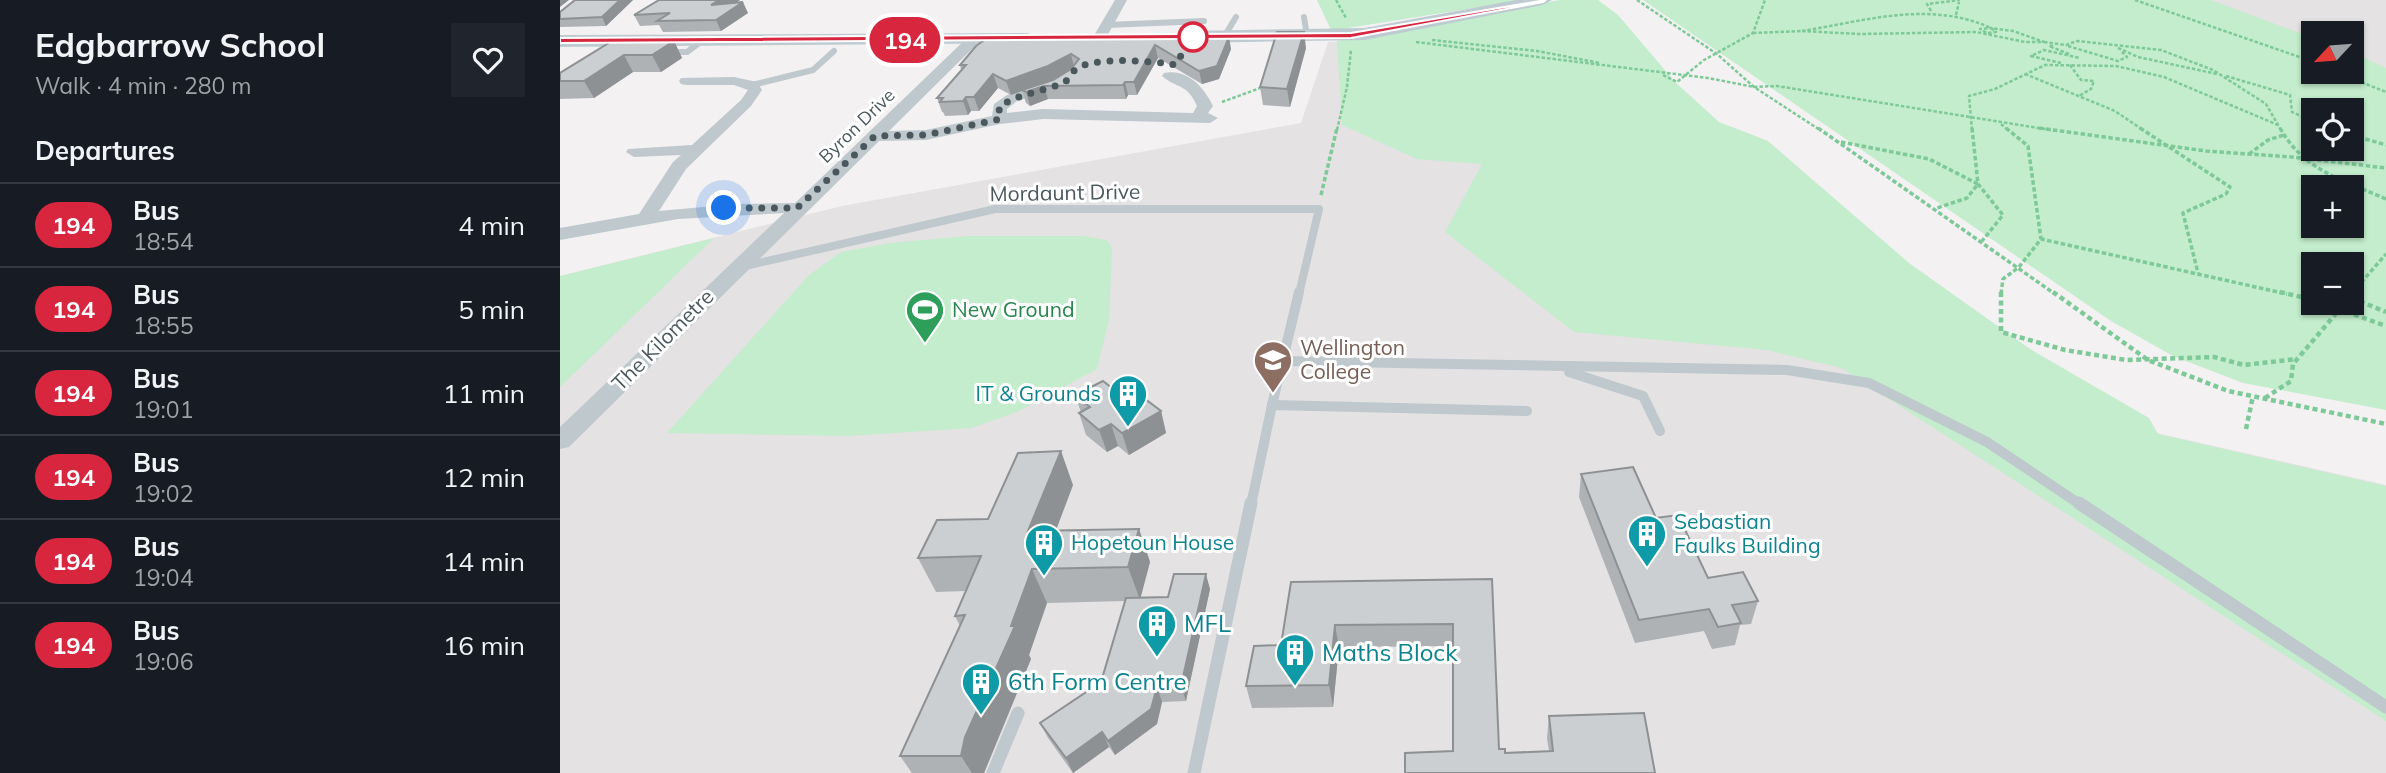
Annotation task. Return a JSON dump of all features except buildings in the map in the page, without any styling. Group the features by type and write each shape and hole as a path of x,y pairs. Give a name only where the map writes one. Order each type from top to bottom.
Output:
{"street":[{"path":"1098,33 1121,0"},
{"path":"1098,33 1224,37 1351,35 1543,0"},
{"path":"560,41 887,35 973,40 1049,39"},
{"name":"Byron Drive","path":"767,239 973,40"},
{"path":"875,136 926,135 1000,119 1043,114 1204,114 1197,88 1190,82 1169,76"},
{"path":"647,216 660,192 694,150 746,103 755,90 752,85 734,81 685,81"},
{"path":"1000,119 999,107 1012,98 1067,82"},
{"path":"634,152 694,150"},
{"path":"560,234 647,216 706,209 797,208"},
{"name":"The Kilometre","path":"560,441 767,239"}],"lane":[{"path":"1304,16 1307,36"},
{"path":"1224,37 1236,18"},
{"path":"1098,33 1204,21"},
{"path":"660,52 687,52 703,40"},
{"path":"752,85 813,70 834,51"},
{"name":"Mordaunt Drive","path":"735,269 995,209 1318,209"},
{"path":"1194,773 1272,405 1318,209"},
{"path":"1282,361 1553,368 1787,370 1869,383 1987,442 2386,707"},
{"path":"1553,368 1643,396 1660,431"},
{"path":"1272,405 1527,411"},
{"path":"993,773 1018,713"}],"path":[{"path":"1637,0 1717,54 1754,88 1838,141 2148,360 2228,391 2386,424"},
{"path":"1753,33 1765,0"},
{"path":"2135,0 2301,57"},
{"path":"1930,11 1927,4 1959,1 1956,15"},
{"path":"1802,31 1882,11 1930,11 1956,15 2118,61 2127,57 2118,48"},
{"path":"1660,73 1677,82 1704,60 1753,33 1996,32 1992,27"},
{"path":"1992,27 1980,29 2025,43 2044,42"},
{"path":"1318,209 1328,159 1346,98 1351,35"},
{"path":"1614,67 1531,51 1457,41 1412,41 1564,62 1687,76 1754,88 1777,86 1971,119 2168,146 2301,159"},
{"path":"2090,65 2080,58 2049,46 2077,41 2118,48 2161,50 2220,74 2290,95 2292,112 2301,116"},
{"path":"2118,48 2149,60 2220,74 2266,104 2292,149 2301,156"},
{"path":"1515,49 1517,54"},
{"path":"2078,96 2091,89 2094,81 2081,80 2069,65 2031,56 2044,50 2080,58"},
{"path":"1527,55 1531,51"},
{"path":"1558,57 1564,62"},
{"path":"1564,62 1572,59"},
{"path":"1936,209 1967,198 1978,184 1969,96 1995,89 2045,65 2116,66 2164,77 2278,125"},
{"path":"2024,74 2115,111 2230,187 2226,194 2183,213 2198,272"},
{"path":"1264,98 1265,76"},
{"path":"2364,83 2386,92"},
{"path":"1204,114 1263,88"},
{"path":"2000,123 2028,146 2041,239 2018,267 2003,279 2001,332 2102,357 2148,360 2214,357 2244,366 2297,359"},
{"path":"2248,154 2268,140 2284,135"},
{"path":"2364,139 2386,145"},
{"path":"1838,141 1929,159 1978,184 2003,215 1982,241"},
{"path":"2308,161 2315,167 2386,199"},
{"path":"2323,161 2386,168"},
{"path":"2041,239 2301,297"},
{"path":"2364,281 2386,254"},
{"path":"2364,301 2386,313"},
{"path":"2264,399 2291,381 2293,365 2334,315"},
{"path":"2358,315 2386,326"},
{"path":"2246,429 2253,396"}],"shaded area":[{"path":"2148,0 2386,0 2386,77 2364,67 2364,21 2301,21 2301,45"},
{"name":"Wellington College","path":"1351,41 1826,358 2386,485 2386,773 560,773 560,276 842,206 1301,123 1328,42"}],"green space":[{"path":"1317,0 1524,0 1331,30"},
{"path":"1560,0 1598,0 1618,15 1675,82 1719,122 1768,141 1909,263 2030,349 2149,418 2158,434 2386,486 2386,721 1841,368 1767,350 1574,332 1445,232 1482,164 1417,159 1342,125 1337,41"},
{"path":"1643,0 2211,0 2301,34 2301,84 2364,84 2364,58 2386,68 2386,410 2243,383 2173,356 2111,321"},
{"name":"New Ground","path":"968,236 1083,236 1107,240 1112,249 1109,319 1097,369 1017,412 971,428 848,436 667,433 809,275 841,252 890,243"},
{"path":"714,238 560,387 560,276"}],"bus line":[{"name":"194","path":"560,41 987,40 1351,35 1543,0"}],"place":[{"name":"New Ground","path":"925,344"},
{"name":"Wellington College","path":"1273,394"},
{"name":"IT & Grounds","path":"1128,428"},
{"name":"Sebastian Faulks Building","path":"1647,568"},
{"name":"Hopetoun House","path":"1044,577"},
{"name":"MFL","path":"1157,658"},
{"name":"Maths Block","path":"1295,687"},
{"name":"6th Form Centre","path":"981,716"}],"route":[{"path":"724,208 797,208 875,136 926,135 1000,119 999,107 1012,98 1065,83 1077,69 1095,64 1115,62 1175,65 1193,37"}]}
